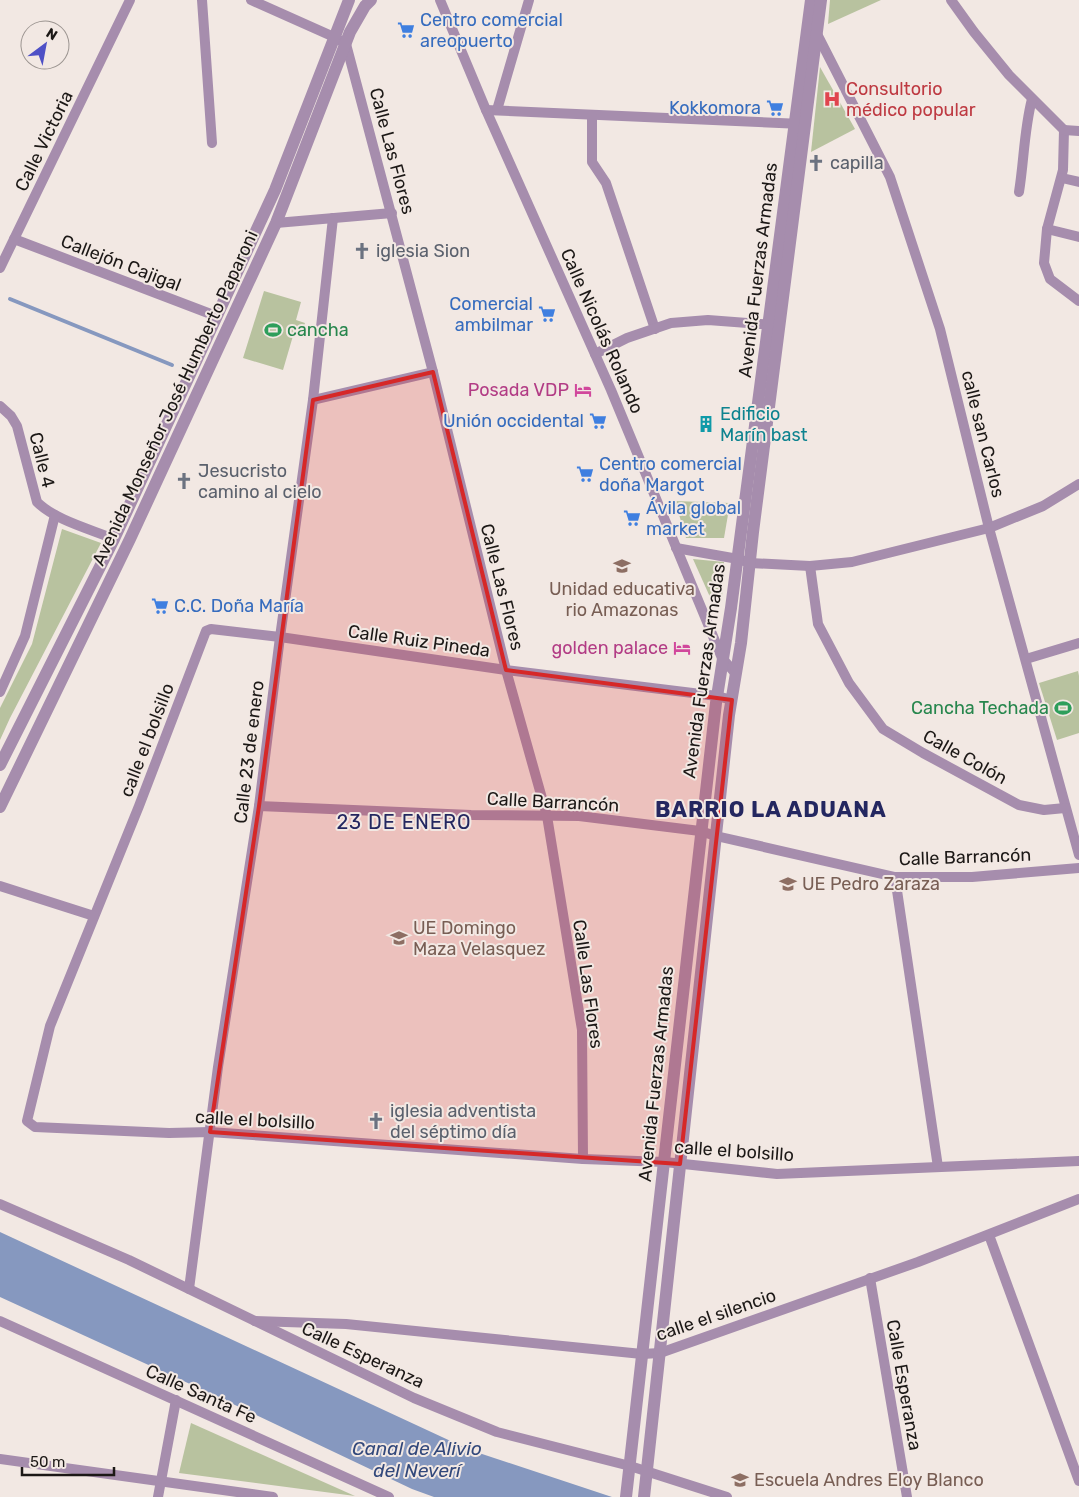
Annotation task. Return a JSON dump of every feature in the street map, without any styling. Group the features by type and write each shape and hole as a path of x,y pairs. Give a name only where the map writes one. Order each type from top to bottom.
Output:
{"street":[{"name":"Calle Victoria","path":"0,268 3,254 14,239 130,0"},
{"path":"202,0 212,144"},
{"path":"251,0 346,44"},
{"name":"Avenida Monseñor José Humberto Paparoni","path":"0,765 114,538 276,190 348,0"},
{"name":"Avenida Monseñor José Humberto Paparoni","path":"0,807 130,539 276,223 350,32 365,6 372,0"},
{"name":"Calle Nicolás Rolando","path":"440,0 486,110 595,354 722,658 736,674"},
{"path":"498,110 529,0"},
{"path":"802,0 810,6 817,35"},
{"name":"Avenida Fuerzas Armadas","path":"800,123 817,35 821,0"},
{"path":"951,0 1008,75 1064,130 1079,131"},
{"name":"Avenida Fuerzas Armadas","path":"644,1497 716,836 736,674 744,561 800,123 810,6"},
{"name":"calle san Carlos","path":"817,35 890,177 940,329 989,528 1079,855"},
{"name":"Calle Las Flores","path":"346,44 392,213 506,670 546,816 582,1030 583,1159"},
{"path":"1019,192 1025,150 1026,124 1032,99"},
{"path":"486,110 800,123"},
{"path":"592,115 592,162 606,182 655,329"},
{"path":"1064,130 1062,178 1047,229 1044,263 1050,279 1076,298"},
{"path":"1062,178 1079,182"},
{"path":"276,223 392,213"},
{"name":"Calle 23 de enero","path":"189,1290 210,1132 259,806 313,400 333,218"},
{"path":"1047,229 1079,237"},
{"name":"Callejón Cajigal","path":"14,239 216,316"},
{"path":"595,354 627,338 671,323 708,320 774,325"},
{"path":"313,400 433,372"},
{"name":"Calle 4","path":"0,406 11,416 17,426 36,502 55,515 114,538"},
{"path":"676,548 744,561 810,566 852,562 989,528 1044,506 1079,484"},
{"path":"0,692 25,636 55,515"},
{"name":"Avenida Fuerzas Armadas","path":"626,1497 700,831 717,696 722,658 744,561"},
{"name":"Calle Colón","path":"810,566 818,624 850,683 883,729 1019,805 1044,810 1065,808"},
{"name":"calle el bolsillo","path":"280,637 211,629 206,632 139,806 50,1026 27,1122 35,1127 169,1133 210,1132 583,1159 664,1162 777,1174 1079,1161"},
{"name":"Calle Ruiz Pineda","path":"280,637 506,670 717,696 732,700"},
{"path":"1026,659 1079,643"},
{"name":"Calle Barrancón","path":"259,806 471,815 579,816 700,831 895,877 972,877 1079,868"},
{"path":"895,877 938,1167"},
{"path":"0,886 94,916"},
{"name":"calle el silencio","path":"255,1321 346,1324 642,1354 660,1353 989,1235 1079,1198"},
{"name":"Calle Esperanza","path":"0,1204 129,1260 414,1398 497,1432 727,1497"},
{"path":"989,1235 1079,1481"},
{"name":"Calle Esperanza","path":"870,1278 907,1497"},
{"name":"Calle Santa Fe","path":"0,1321 389,1497"},
{"path":"158,1497 176,1400"},
{"path":"0,1459 274,1497"}],"highlighted area":[{"path":"433,372 506,670 732,700 680,1164 210,1132 259,806 313,400"}],"green space":[{"path":"830,0 881,0 828,24"},
{"path":"820,67 855,129 811,152"},
{"name":"cancha","path":"264,291 301,302 296,320 305,323 302,332 295,329 283,370 243,358"},
{"path":"675,501 730,503 724,538 686,538"},
{"path":"62,529 101,543 0,740 0,708 32,644"},
{"path":"693,559 724,562 722,597 710,597"},
{"name":"Cancha Techada","path":"1078,671 1079,733 1057,740 1039,683"},
{"path":"191,1423 355,1496 179,1473"}],"water":[{"name":"Canal de Alivio del Neverí","path":"0,1232 470,1450 612,1497 434,1497 412,1489 214,1395 0,1297"}],"waterway":[{"path":"10,299 172,365"}],"place":[{"name":"Centro comercial areopuerto","path":"406,30"},
{"name":"Consultorio médico popular","path":"832,99"},
{"name":"Kokkomora","path":"775,108"},
{"name":"capilla","path":"816,163"},
{"name":"iglesia Sion","path":"362,251"},
{"name":"Comercial ambilmar","path":"547,314"},
{"name":"cancha","path":"273,330"},
{"name":"Posada VDP","path":"583,390"},
{"name":"Unión occidental","path":"598,421"},
{"name":"Edificio Marín bast","path":"706,424"},
{"name":"Centro comercial doña Margot","path":"585,474"},
{"name":"Jesucristo camino al cielo","path":"184,481"},
{"name":"Ávila global market","path":"632,518"},
{"name":"Unidad educativa rio Amazonas","path":"622,566"},
{"name":"C.C. Doña María","path":"160,606"},
{"name":"golden palace","path":"682,648"},
{"name":"Cancha Techada","path":"1063,708"},
{"name":"UE Pedro Zaraza","path":"788,884"},
{"name":"UE Domingo Maza Velasquez","path":"399,938"},
{"name":"iglesia adventista del séptimo día","path":"376,1121"},
{"name":"Escuela Andres Eloy Blanco","path":"740,1480"}],"district":[{"name":"BARRIO LA ADUANA","path":"771,809"},
{"name":"23 DE ENERO","path":"404,822"}]}
